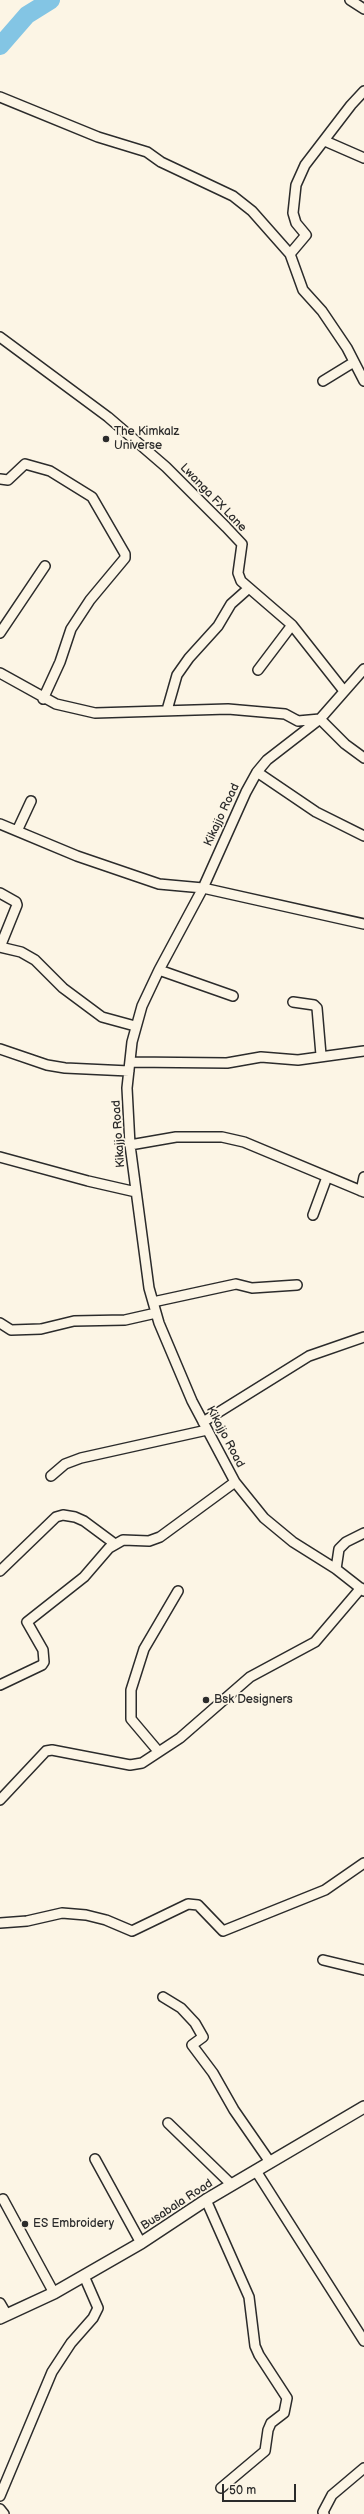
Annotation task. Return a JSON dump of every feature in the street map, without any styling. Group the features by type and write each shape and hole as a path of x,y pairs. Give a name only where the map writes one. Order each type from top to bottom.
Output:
{"street":[{"path":"350,0 364,9"},
{"path":"290,254 306,235 296,223 293,213 296,185 305,165 325,141 350,105 364,91"},
{"path":"0,97 98,137 147,152 161,162 233,196 252,211 290,254 303,290 322,311 354,362 364,381"},
{"path":"325,141 364,158"},
{"name":"Lwanga FX Lane","path":"0,337 108,417 166,467 196,496 242,544 238,573 241,581 292,625 344,691"},
{"path":"323,381 354,362"},
{"path":"0,479 8,480 25,464 50,470 92,497 126,554 125,558 90,600 71,629 43,699"},
{"path":"0,632 45,566"},
{"path":"167,710 177,675 189,658 218,626 231,604 249,588"},
{"path":"258,670 292,625"},
{"name":"Kikajjo Road","path":"362,1589 336,1569 294,1542 264,1518 235,1482 205,1426 156,1313 153,1302 145,1264 130,1145 128,1117 129,1071 135,1026 159,970 203,888 246,792 257,772 267,760 320,719 364,670"},
{"path":"0,673 43,699 56,704 96,713 144,713 167,710 228,709 285,714 298,721 320,719 345,744 364,758"},
{"path":"257,772 316,812 364,836"},
{"path":"17,831 31,801"},
{"path":"0,824 77,856 159,884 203,888 364,924"},
{"path":"0,894 16,902 18,905 0,947 21,952 35,960 63,988 102,1017 135,1026"},
{"path":"159,970 233,996"},
{"path":"294,1002 314,1005 317,1008 321,1055"},
{"path":"0,1049 47,1065 65,1068 129,1071"},
{"path":"130,1062 227,1062 261,1057 298,1060 321,1055 364,1051"},
{"path":"130,1145 176,1136 222,1137 244,1142 362,1192 364,1177"},
{"path":"0,1156 88,1181 136,1192"},
{"path":"313,1215 327,1177"},
{"path":"153,1302 188,1293 236,1284 252,1288 296,1284"},
{"path":"0,1323 11,1330 41,1329 74,1321 125,1320 156,1313"},
{"path":"51,1476 64,1464 81,1458 205,1426 309,1356 364,1337"},
{"path":"0,1685 42,1665 44,1662 43,1650 28,1622 84,1577 115,1544 124,1540 149,1541 160,1537 235,1482"},
{"path":"0,1571 56,1517 63,1515 75,1517 84,1521 115,1544"},
{"path":"336,1569 339,1549 346,1542 364,1533"},
{"path":"0,1800 46,1751 52,1750 134,1765 142,1763 158,1750 180,1738 250,1677 315,1642 362,1589"},
{"path":"158,1750 131,1718 131,1690 144,1649 178,1591"},
{"path":"0,1923 27,1921 62,1913 86,1915 106,1920 132,1931 188,1904 198,1905 223,1931 325,1890 364,1863"},
{"path":"323,1960 364,1970"},
{"path":"163,1997 181,2008 195,2023 203,2037 192,2045 213,2073 234,2110 270,2162"},
{"name":"Busabala Road","path":"3,2317 54,2293 84,2276 140,2243 206,2200 364,2107"},
{"path":"168,2123 232,2185"},
{"path":"95,2159 140,2243"},
{"path":"256,2171 364,2341"},
{"path":"3,2199 54,2293"},
{"path":"206,2200 249,2297 255,2346 259,2355 287,2398 284,2413 271,2423 268,2430 265,2451 221,2488"},
{"path":"0,2496 46,2383 71,2343 93,2318 98,2308 84,2276"},
{"path":"0,2303 3,2317"},
{"path":"324,2514 323,2512 332,2496 364,2468"},
{"path":"0,2509 4,2514"}],"waterway":[{"path":"0,46 27,15 51,0"}],"place":[{"name":"The Kimkalz Universe","path":"106,439"},
{"name":"Bsk Designers","path":"206,1700"},
{"name":"ES Embroidery","path":"25,2224"}]}
